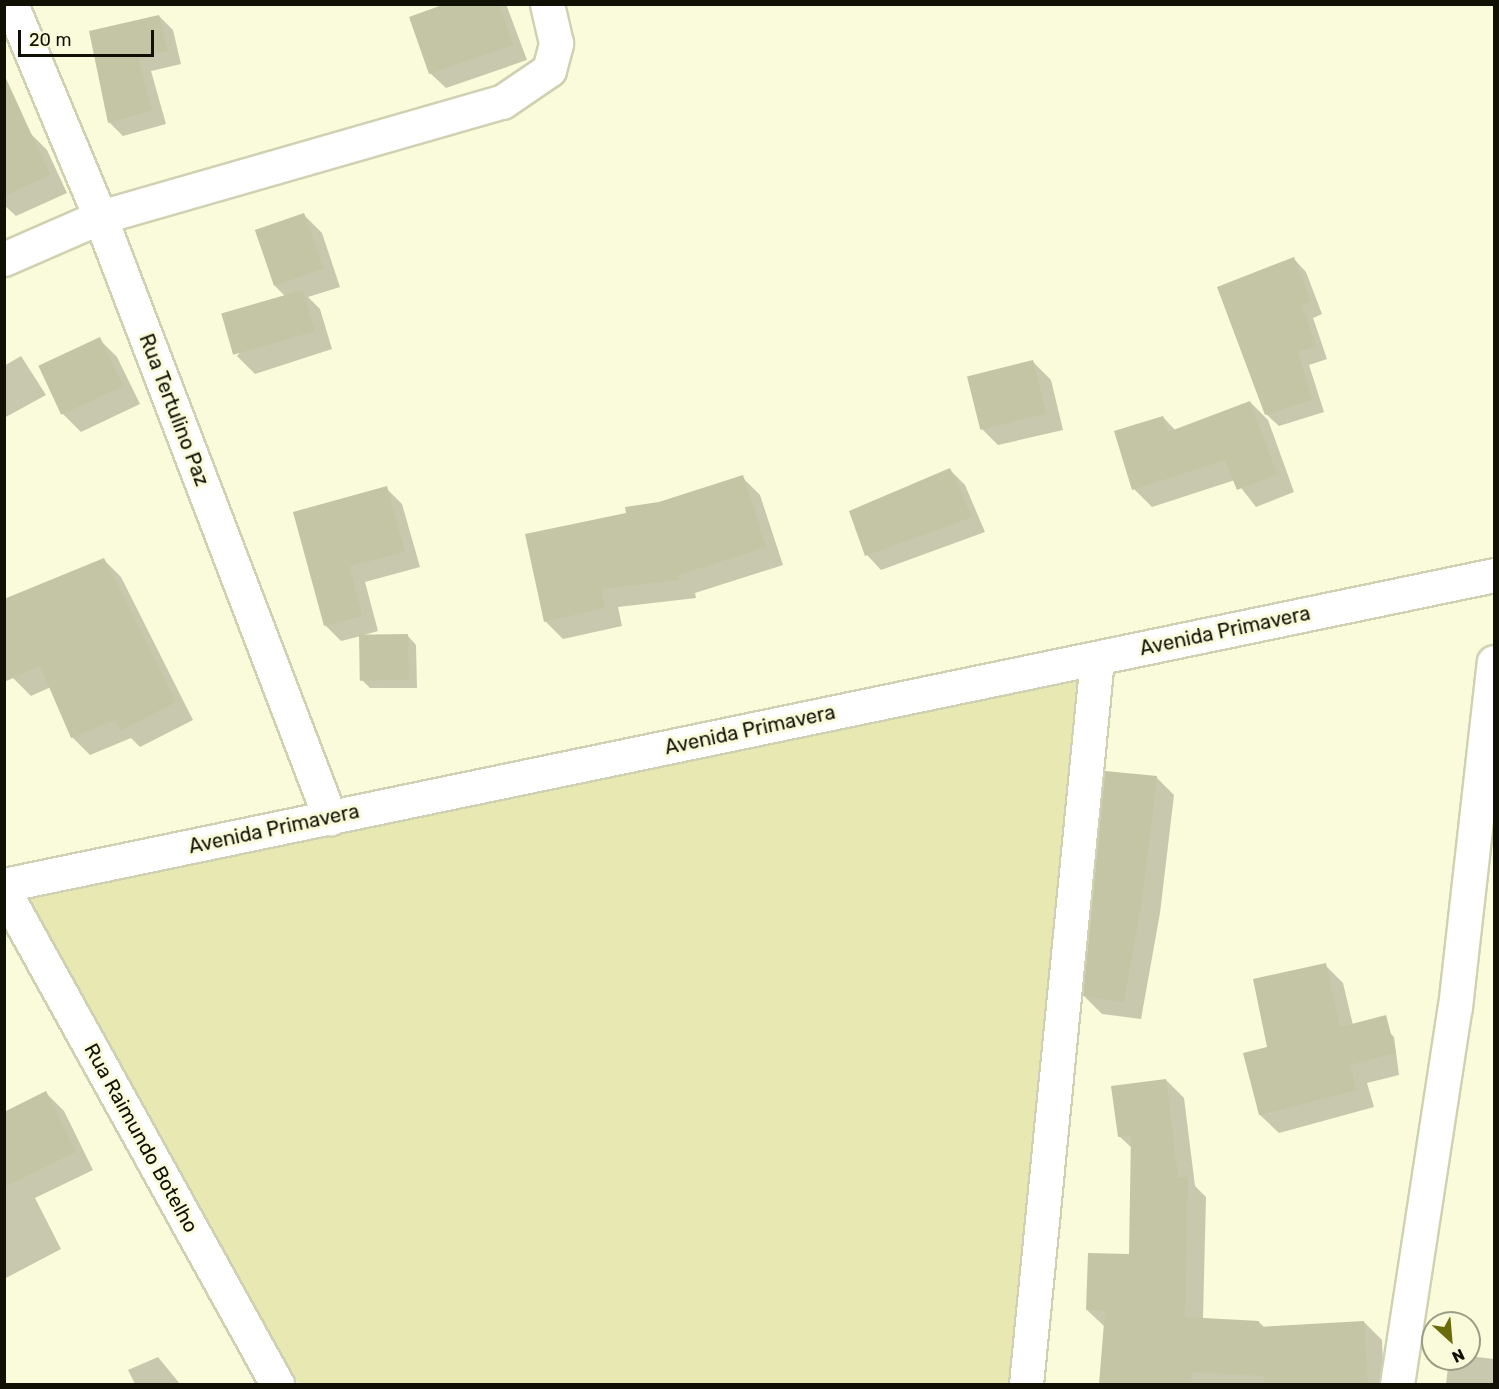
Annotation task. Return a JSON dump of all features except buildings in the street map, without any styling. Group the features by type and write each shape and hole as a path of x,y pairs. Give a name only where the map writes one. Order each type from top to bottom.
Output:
{"street":[{"name":"Rua Tertulino Paz","path":"11,4 100,217 330,818"},
{"path":"4,259 100,217 502,102 549,70 556,43 546,4"},
{"name":"Avenida Primavera","path":"4,885 1494,575"},
{"path":"1026,1384 1097,658"},
{"path":"1397,1384 1455,1007 1494,662"},
{"name":"Rua Raimundo Botelho","path":"4,891 277,1384"}],"green space":[{"path":"1097,658 1026,1384 299,1384 5,891"}]}
